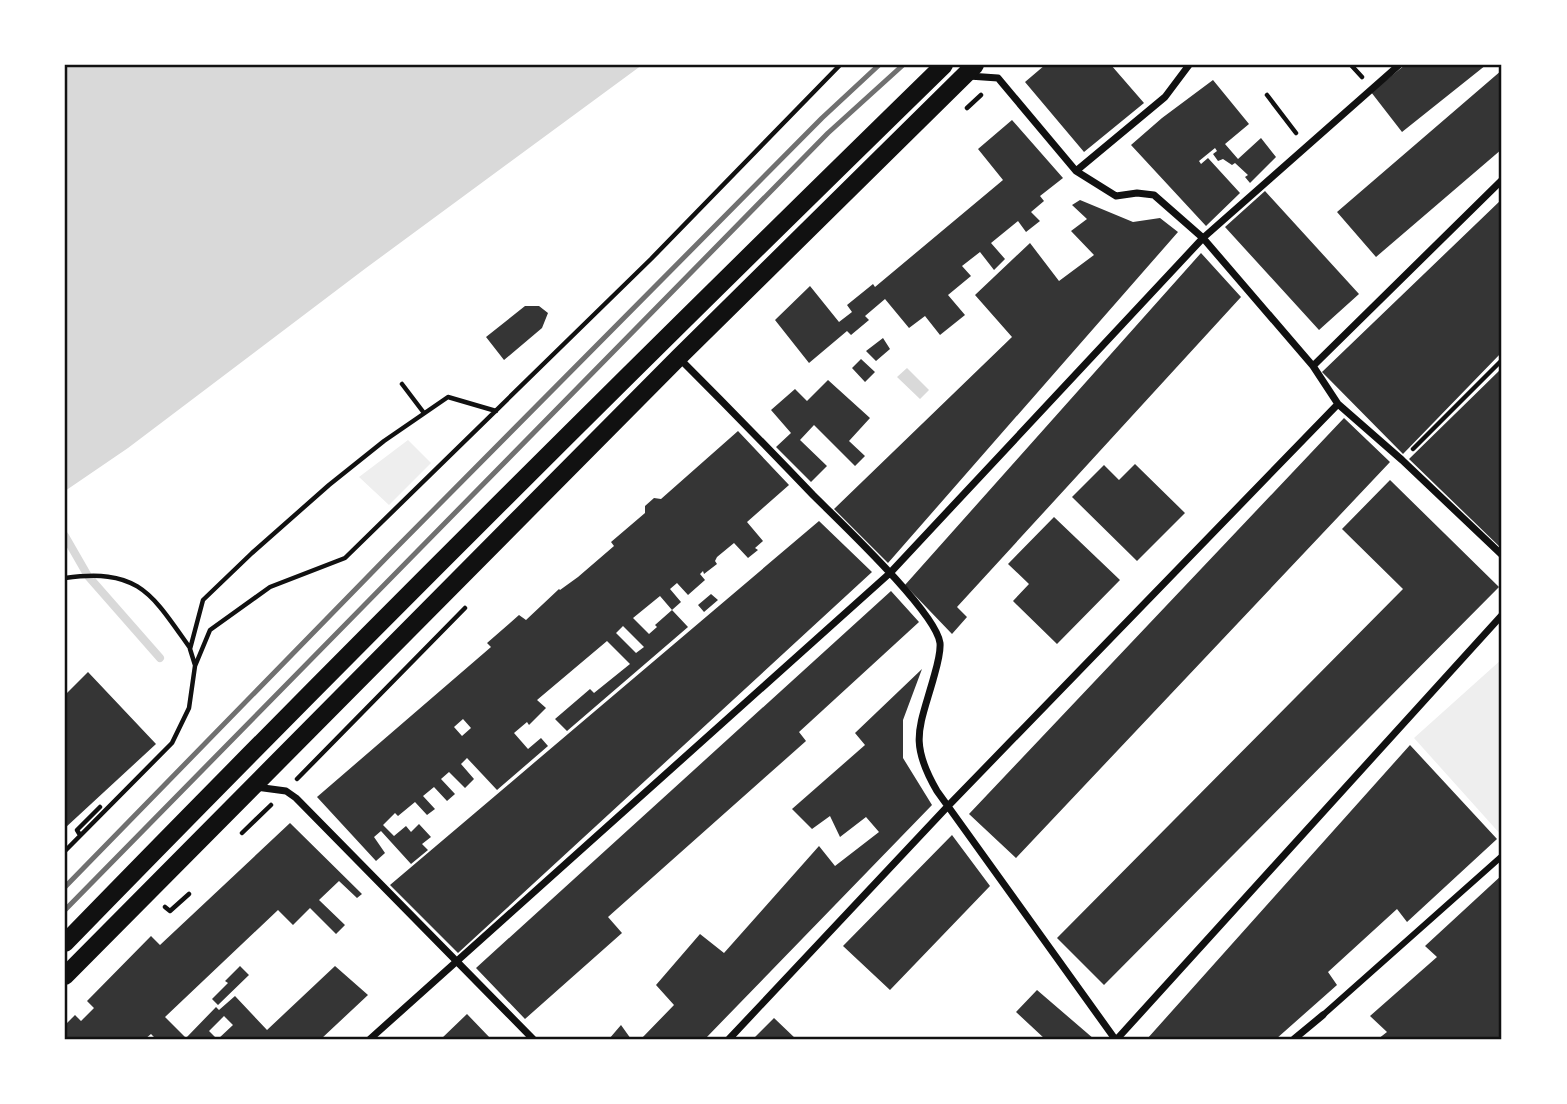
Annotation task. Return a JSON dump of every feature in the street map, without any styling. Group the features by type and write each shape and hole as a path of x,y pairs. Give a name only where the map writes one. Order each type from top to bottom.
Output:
{"main road":[{"path":"65,943 591,411 944,65"},
{"path":"65,976 679,357 969,70"}],"street":[{"path":"1076,171 1165,97 1189,65"},
{"path":"370,1039 890,573 1203,238 1399,65"},
{"path":"969,70 998,78 1076,171 1116,195 1154,195 1203,238 1313,366 1338,404 1402,460 1502,555"},
{"path":"1313,366 1502,180"},
{"path":"679,357 890,573 927,617 940,643 937,667 919,733 919,751 926,771 948,806 1116,1039 1502,615"},
{"path":"729,1039 948,806 1338,404"},
{"path":"251,787 286,791 296,798 533,1039"},
{"path":"1294,1039 1502,856"}],"path":[{"path":"65,850 172,743 189,708 195,666 210,630 270,587 345,558 651,259 839,65"},
{"path":"1267,95 1307,147"},
{"path":"1402,460 1502,360"},
{"path":"402,384 424,413"},
{"path":"190,649 203,600 329,485 448,397 496,411"},
{"path":"65,578 101,575 132,582 154,597 190,649 195,666"},
{"path":"80,835 77,830 100,807"},
{"path":"165,907 170,911 189,894"}],"shaded area":[{"path":"65,65 642,65 366,268 128,448 65,491"},
{"path":"907,368 929,390 920,399 897,377"},
{"path":"408,440 431,463 389,505 359,477"},
{"path":"1502,659 1502,836 1414,738"}],"building":[{"path":"1045,65 1111,65 1144,103 1084,152 1025,82"},
{"path":"1405,65 1486,65 1402,132 1371,92"},
{"path":"1502,70 1502,149 1376,257 1337,212"},
{"path":"1213,80 1249,124 1225,144 1238,159 1261,138 1276,157 1250,183 1245,177 1248,175 1235,163 1232,165 1223,159 1218,161 1213,154 1217,151 1215,148 1199,161 1201,164 1208,158 1240,193 1206,226 1131,145"},
{"path":"1012,120 1063,178 1040,196 1044,201 1031,212 1040,221 1026,232 1018,221 991,243 1005,259 994,270 980,252 962,266 971,276 948,295 965,315 940,335 925,316 909,328 885,299 865,316 869,320 851,335 847,331 809,363 775,320 810,286 839,322 852,312 847,305 873,284 875,287 1003,180 978,149"},
{"path":"1265,191 1359,294 1319,330 1225,227"},
{"path":"1502,199 1502,352 1403,454 1322,372"},
{"path":"1080,200 1133,222 1160,218 1178,232 888,563 834,509 1012,337 975,295 1030,243 1059,281 1094,255 1071,231 1087,219 1072,205"},
{"path":"1201,253 1241,297 957,607 967,617 952,634 905,585"},
{"path":"525,306 539,306 548,313 542,328 504,360 486,337"},
{"path":"883,338 890,349 876,361 866,351"},
{"path":"861,359 875,372 865,382 852,368"},
{"path":"1502,368 1502,549 1409,459"},
{"path":"828,380 870,418 849,441 865,456 855,466 814,425 800,440 827,466 811,482 776,447 791,433 771,410 795,389 807,401"},
{"path":"1344,418 1390,462 1016,858 969,814"},
{"path":"738,431 789,485 747,522 763,541 755,548 758,550 748,558 734,543 717,557 717,564 700,574 705,580 688,595 677,583 670,589 681,602 672,610 688,627 567,731 555,719 590,689 594,693 630,664 607,641 537,700 546,708 529,725 527,722 514,733 528,749 541,738 548,746 497,790 467,758 461,764 474,779 465,788 449,772 441,779 455,794 447,801 434,787 423,796 435,809 427,815 415,802 398,816 395,813 383,825 394,836 406,826 411,832 419,824 431,837 422,844 428,850 411,864 381,831 374,837 385,853 376,861 317,797 491,647 487,643 519,615 526,620 559,589 578,577 614,546 611,542 645,513 645,506 654,498 661,499","holes":["660,596 672,610 655,625 657,627 649,634 633,618","623,626 644,647 636,653 616,633","463,719 471,728 462,736 454,727"]},
{"path":"1135,464 1185,513 1137,561 1072,497 1104,465 1119,480"},
{"path":"1390,480 1499,587 1104,985 1057,938 1403,589 1342,529"},
{"path":"1054,517 1120,580 1057,644 1013,601 1029,584 1008,564"},
{"path":"819,521 872,572 458,953 390,885"},
{"path":"891,591 919,622 799,732 806,741 608,917 622,933 525,1019 476,968"},
{"path":"711,594 718,600 704,612 698,605"},
{"path":"922,669 903,720 903,758 932,805 705,1039 641,1039 674,1005 656,985 700,934 724,953 819,846 835,866 879,832 866,817 840,837 830,816 812,829 792,809 865,745 855,733"},
{"path":"88,672 156,744 65,828 65,695"},
{"path":"1410,745 1497,839 1407,922 1397,909 1328,972 1337,985 1276,1039 1147,1039"},
{"path":"290,823 362,894 357,898 339,881 319,900 345,925 336,934 310,908 293,925 278,910 165,1017 186,1038 216,1007 219,1010 235,996 267,1030 335,966 368,995 321,1039 218,1039 233,1025 224,1016 209,1031 217,1039 156,1039 151,1034 145,1039 65,1039 65,1025 75,1015 81,1021 94,1008 87,1001 151,936 160,945"},
{"path":"952,835 990,886 890,990 843,946"},
{"path":"1502,875 1502,1038 1378,1039 1387,1032 1370,1016 1437,957 1425,946"},
{"path":"240,966 249,975 218,1005 212,999"},
{"path":"1037,990 1094,1039 1045,1039 1016,1012"},
{"path":"467,1014 491,1039 441,1039"},
{"path":"774,1018 796,1039 753,1039"},
{"path":"621,1025 631,1039 609,1039"}],"waterway":[{"path":"65,536 88,576 160,658"}],"railway":[{"path":"65,887 389,555 822,118 879,65"},
{"path":"65,910 828,133 903,65"}]}
